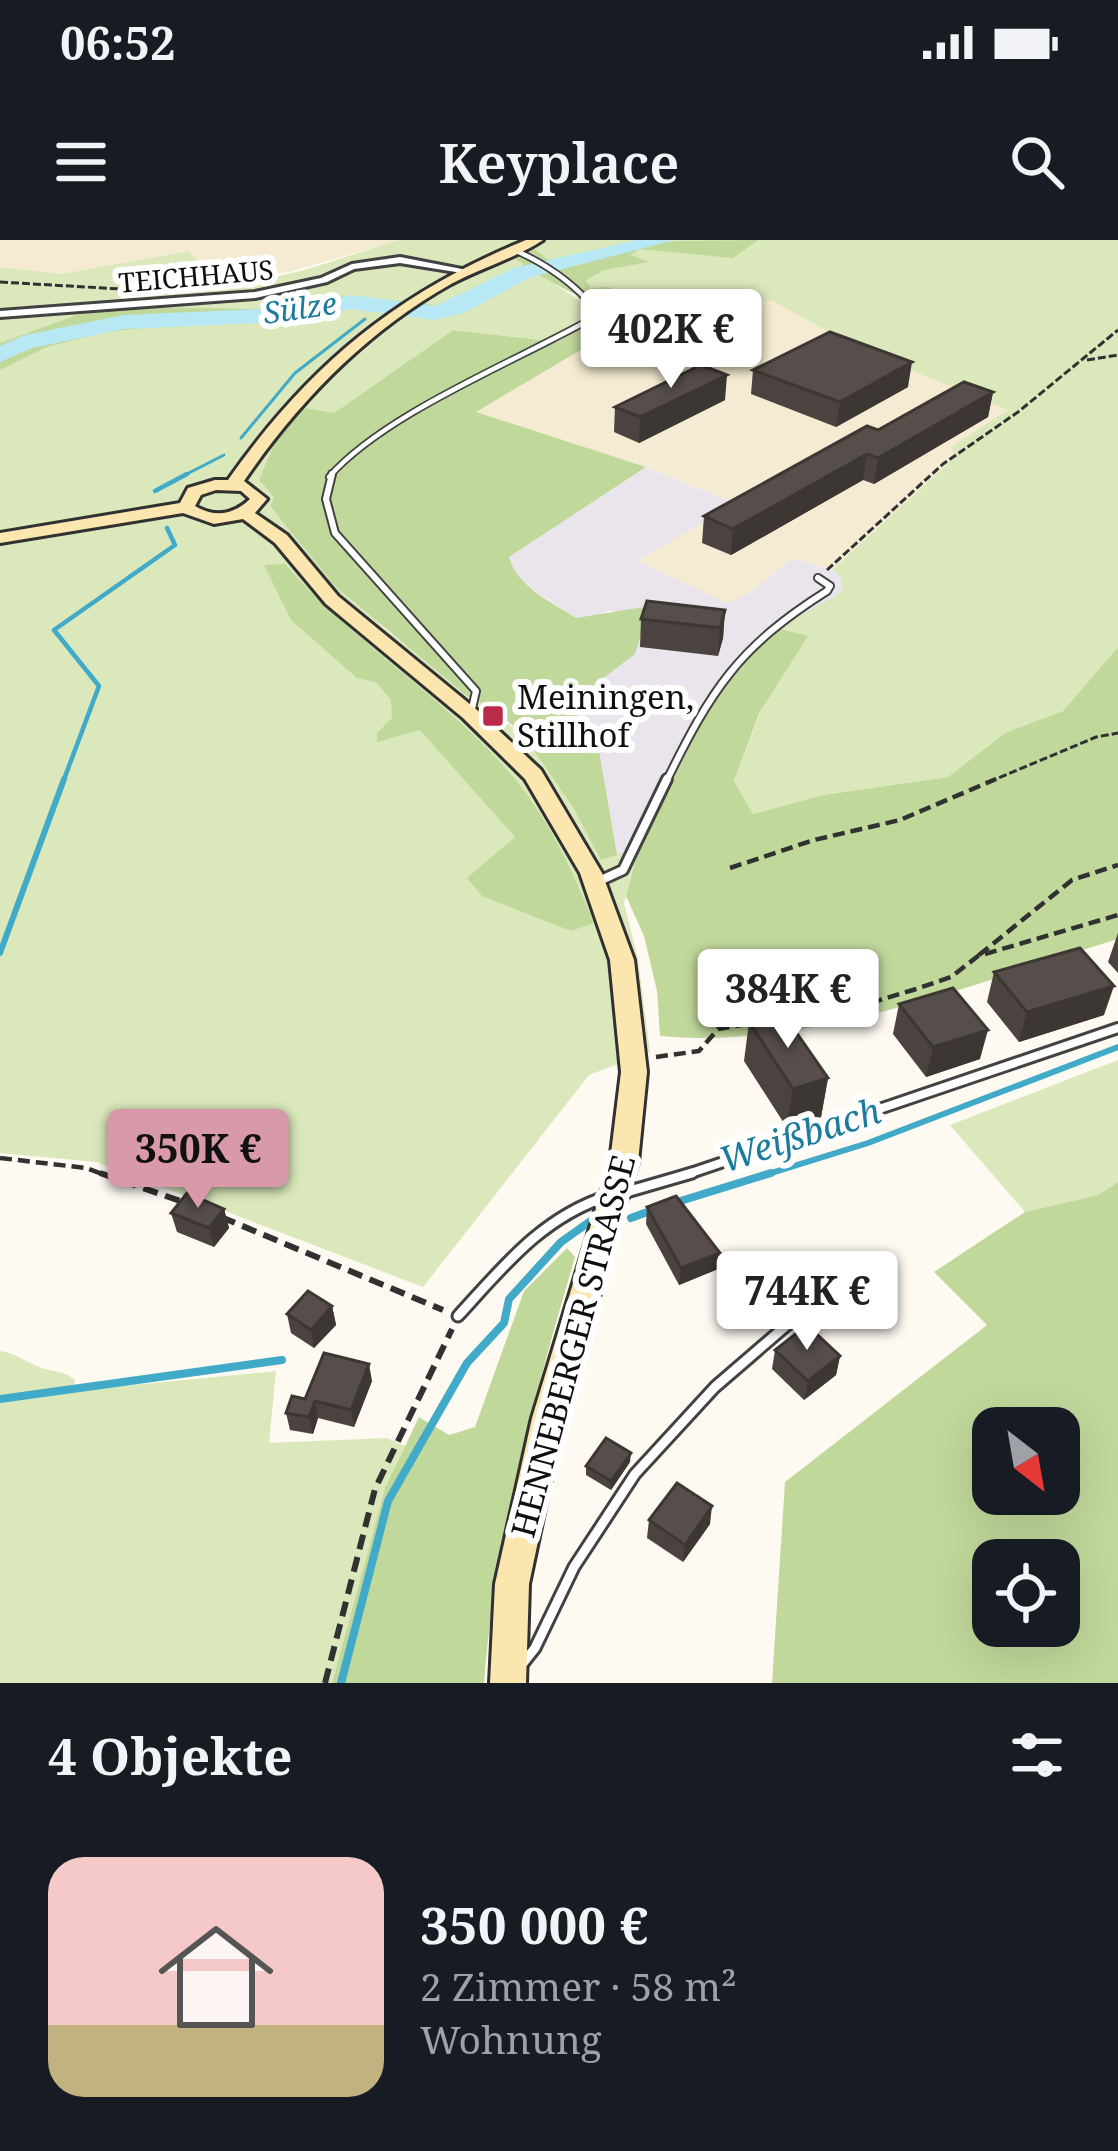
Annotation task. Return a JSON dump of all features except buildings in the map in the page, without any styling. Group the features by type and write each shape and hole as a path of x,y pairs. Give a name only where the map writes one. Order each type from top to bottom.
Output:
{"main road":[{"path":"234,484 269,429 304,388 388,318 462,270 537,240"},
{"path":"0,538 186,507 208,518 245,513 256,505 258,494 234,484 194,492 186,507"},
{"name":"HENNEBERGER STRASSE","path":"245,513 281,539 332,600 470,714 534,775 595,882 622,960 633,1060 630,1121 618,1194 548,1418 512,1583 508,1683"}],"street":[{"name":"TEICHHAUS","path":"0,314 255,295 324,280 352,267 400,260 462,270"},
{"path":"308,274 352,267"}],"lane":[{"path":"470,714 476,691 335,533 324,500 329,475 363,443 589,320 596,310 586,296 554,271 512,249"},
{"path":"595,882 623,870 706,700 772,626 827,591 830,586 818,578"},
{"path":"458,1316 539,1228 586,1201 692,1173 1118,1028"},
{"path":"508,1683 535,1648 574,1567 635,1474 715,1387 795,1318"}],"path":[{"path":"0,282 123,290"},
{"path":"818,578 943,464 1118,330"},
{"path":"1082,361 1118,355"},
{"path":"730,868 814,840 900,820 1096,737 1118,733"},
{"path":"633,1060 699,1051 718,1029 740,1023 826,1016 951,976 1072,880 1118,865"},
{"path":"978,956 1118,915"},
{"path":"0,1158 86,1168 192,1205"},
{"path":"212,1213 458,1316 375,1489 325,1683"}],"shaded area":[{"path":"0,240 400,240 289,272 230,279 187,251 61,274 0,267"},
{"path":"771,300 861,350 1009,410 951,447 957,455 832,570 793,558 743,597 727,603 638,561 735,503 647,467 475,412 631,320"},
{"path":"646,467 737,504 639,560 743,597 793,558 832,570 841,577 844,589 639,848 624,903 567,707 634,654 611,610 576,618 529,587 512,570 509,557"}],"green space":[{"path":"400,240 1118,240 1118,647 1063,711 1005,733 948,777 823,795 753,814 734,781 760,713 807,637 776,628 836,596 843,589 841,577 832,570 956,456 951,447 1008,410 861,350 771,300 631,320 604,313 558,342 453,330 334,413 269,487 274,497 270,507 384,628 524,736 574,809 601,859 639,848 624,903 638,959 650,1052 589,1075 423,1287 97,1162 0,1153 0,267 61,274 188,251 211,271 245,280 289,274","holes":["512,257 552,263 579,300 537,273 443,314 408,315 422,303 448,306 489,289 524,265"]},
{"path":"758,240 733,258 640,249 630,255 649,262 604,270 586,280 591,288 609,287 618,297 584,297 537,274 458,311 407,315 423,302 447,305 472,297 518,270 523,264 510,256 533,248 559,268 630,247 626,242"},
{"path":"341,296 382,302 380,307 350,307 263,323 219,320 106,332 47,347 0,370 0,343 77,315 131,307 263,309"},
{"path":"604,313 631,320 476,412 646,467 509,557 527,585 576,618 650,606 635,654 568,705 597,739 617,855 601,860 574,809 524,736 496,711 466,695 335,586 270,506 274,497 259,480 281,429 298,407 334,413 453,330 558,342"},
{"path":"285,564 508,771 557,843 594,923 571,931 482,896 467,878 515,837 420,730 377,742 377,733 392,718 391,700 376,682 357,678 291,620 264,565"},
{"path":"776,628 808,636 759,714 734,781 753,814 823,795 948,777 1005,733 1063,711 1118,647 1118,939 950,993 833,1023 717,1038 660,1036 657,991 644,936 626,896 639,848 712,701"},
{"path":"1118,1060 1118,1182 1098,1195 1025,1212 950,1125"},
{"path":"1118,1182 1118,1683 772,1683 785,1482 987,1325 934,1272 1025,1212 1098,1195"},
{"path":"567,1248 575,1257 507,1521 484,1683 332,1683 385,1488 419,1417 449,1435 475,1427 524,1291"},
{"path":"0,1351 70,1377 75,1380 73,1391 276,1371 269,1443 387,1438 405,1446 385,1488 332,1683 0,1683"}],"waterway":[{"name":"Sülze","path":"0,355 25,342 124,322 283,315 351,302 435,313 456,308 522,273 664,240"},
{"path":"241,438 295,373 365,319"},
{"path":"181,477 224,455"},
{"path":"155,491 187,474"},
{"path":"63,782 99,686 54,630 175,545 167,528"},
{"path":"0,953 64,779"},
{"name":"Weißbach","path":"762,1176 868,1143 1118,1047"},
{"name":"Weißbach","path":"674,1203 771,1173"},
{"name":"Weißbach","path":"631,1218 650,1211"},
{"path":"341,1683 388,1501 467,1363 504,1323 509,1299 561,1242 592,1220"},
{"path":"0,1399 282,1360"}],"place":[{"name":"Meiningen, Stillhof","path":"493,716"}]}
